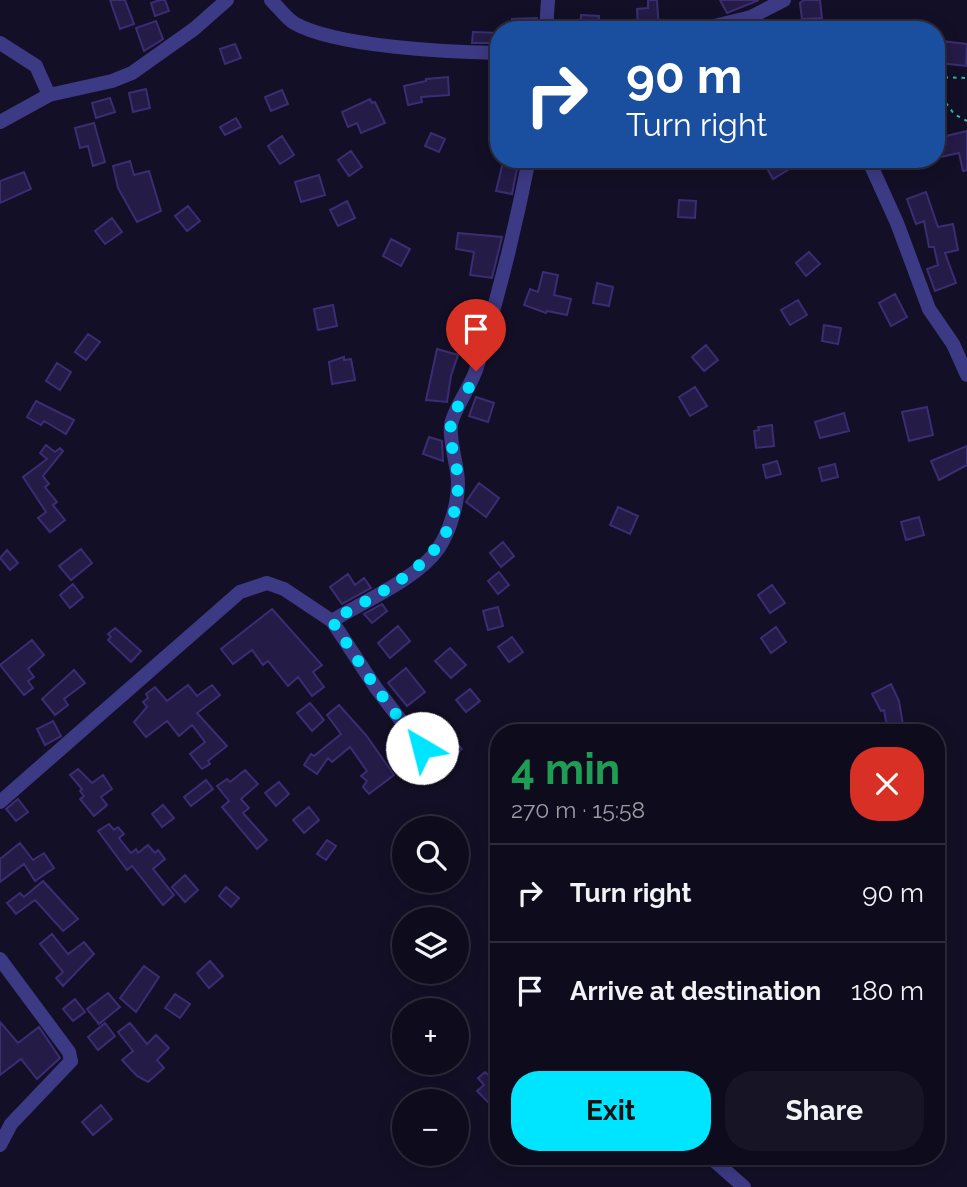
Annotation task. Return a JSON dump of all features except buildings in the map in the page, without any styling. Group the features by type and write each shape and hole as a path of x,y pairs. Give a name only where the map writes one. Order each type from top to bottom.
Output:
{"street":[{"path":"271,0 292,22 335,38 457,52 490,53"},
{"path":"547,21 548,0"},
{"path":"735,21 751,17 784,0"},
{"path":"0,122 49,95 112,81 132,73 194,29 221,2"},
{"path":"0,43 36,65 49,95"},
{"path":"332,621 420,568 438,549 452,519 458,482 453,460 451,422 472,386 492,320 514,236 526,168"},
{"path":"872,168 897,223 929,309 953,344 967,375"},
{"path":"0,802 240,592 267,583 284,589 332,621 376,688 422,748"},
{"path":"0,960 69,1052 71,1061 12,1124 0,1145"},
{"path":"719,1165 744,1187"}],"path":[{"path":"945,77 967,78"},
{"path":"945,102 954,114 967,121"}],"route":[{"path":"422,748 376,688 332,621 420,568 438,549 452,519 458,482 453,460 451,422 472,386 476,371"}]}
